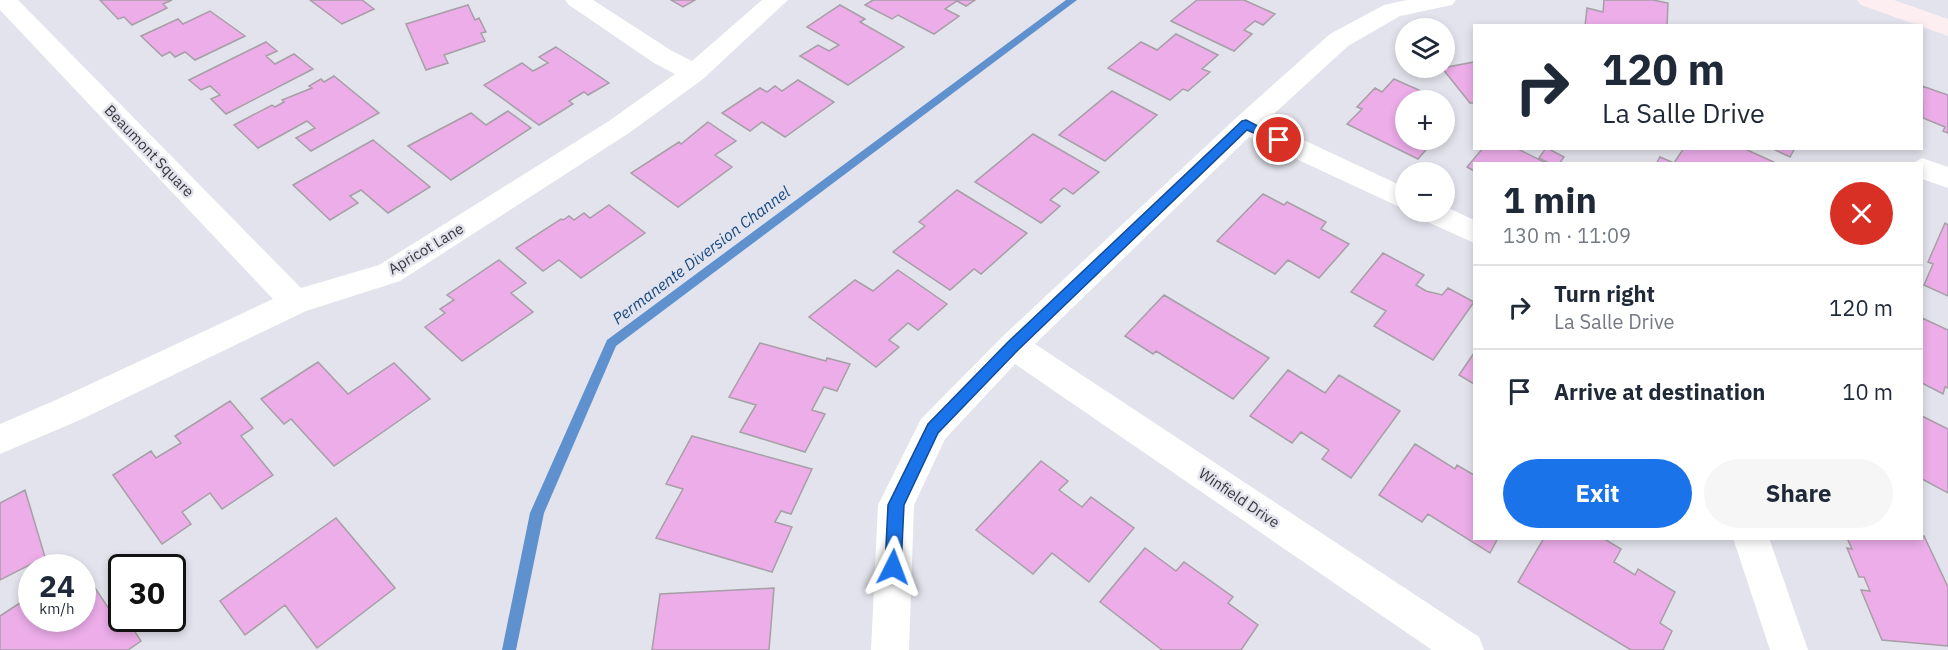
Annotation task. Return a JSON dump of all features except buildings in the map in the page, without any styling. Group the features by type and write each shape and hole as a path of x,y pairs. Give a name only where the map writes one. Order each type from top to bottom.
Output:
{"main road":[{"path":"1870,0 1948,28"}],"street":[{"name":"Beaumont Square","path":"4,0 295,302"},
{"path":"577,0 663,57 694,73"},
{"name":"Apricot Lane","path":"0,439 68,410 295,302 389,273 619,127 694,73 776,0"},
{"path":"890,650 896,505 933,429 1013,346 1246,124 1339,40 1394,10 1444,0"},
{"path":"1246,124 1395,195"},
{"path":"1923,168 1948,178"},
{"path":"1452,222 1473,232"},
{"name":"Winfield Drive","path":"1013,346 1465,650"},
{"path":"1752,540 1789,650"}],"waterway":[{"name":"Permanente Diversion Channel","path":"509,650 537,513 611,343 1072,0"}],"route":[{"path":"893,567 896,505 933,429 1013,346 1246,124 1279,140"}]}
